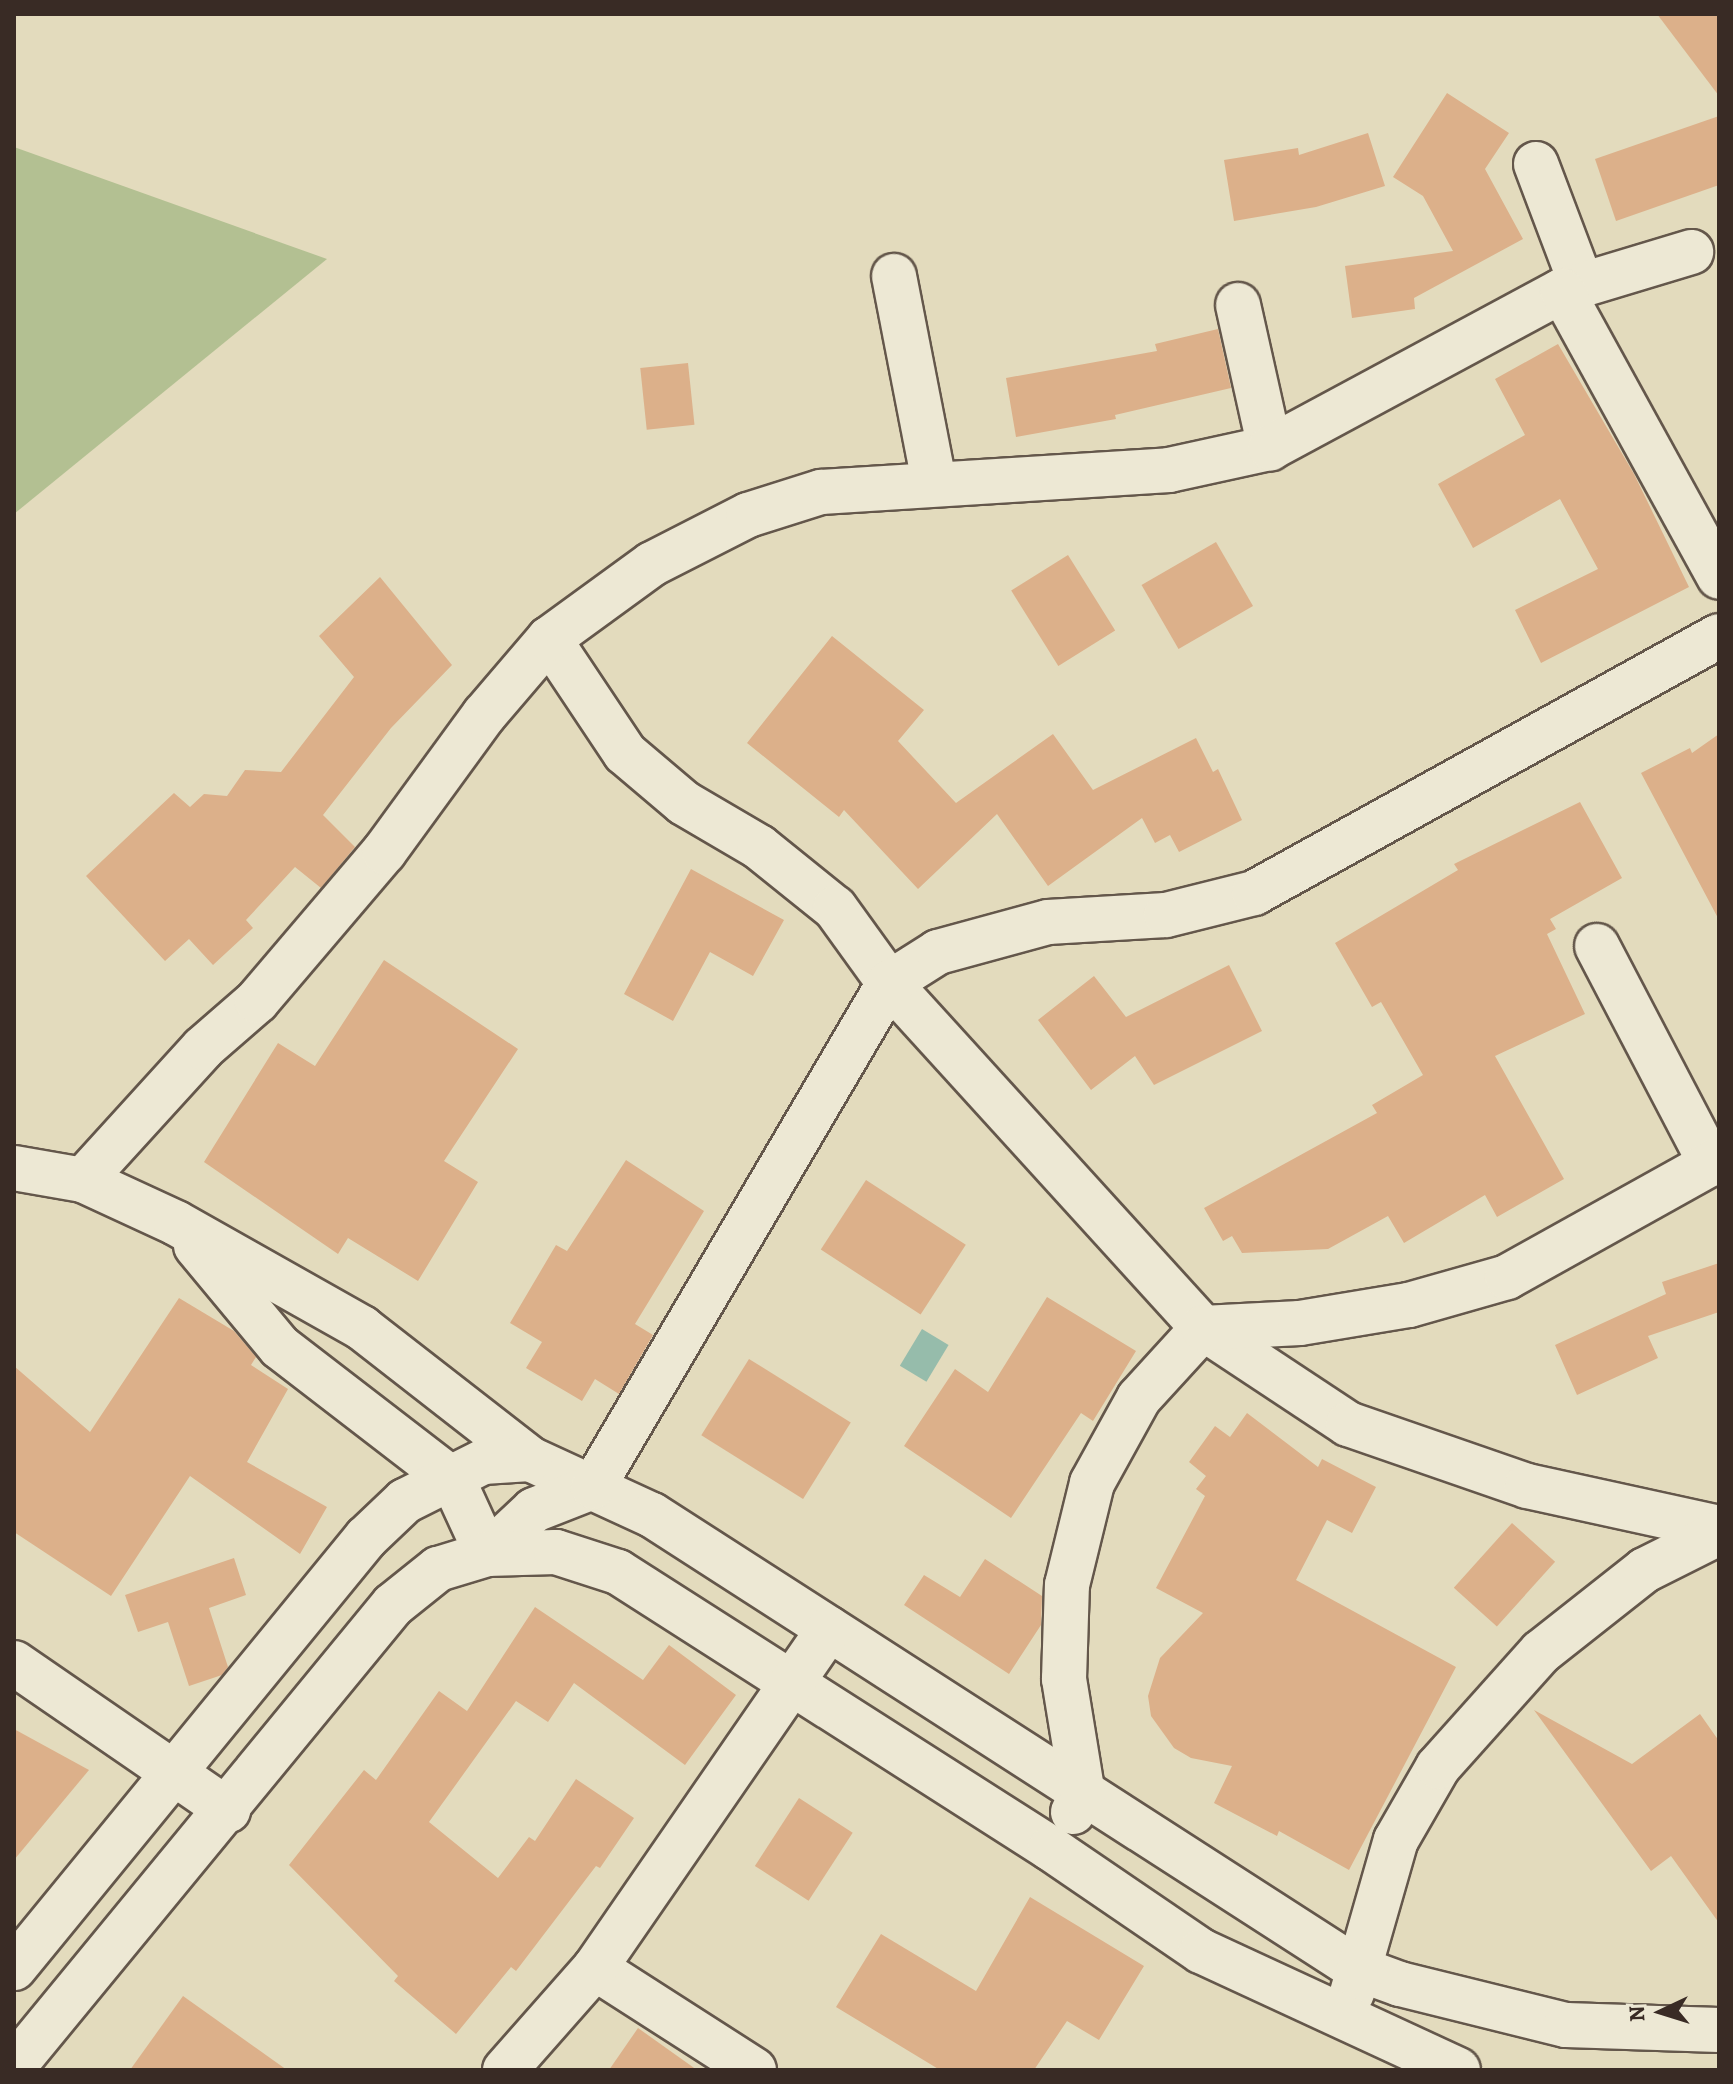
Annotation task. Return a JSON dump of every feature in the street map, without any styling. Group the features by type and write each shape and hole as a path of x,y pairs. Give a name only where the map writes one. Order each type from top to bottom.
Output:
{"street":[{"path":"1536,164 1572,287 1719,577"},
{"path":"83,1180 203,1048 257,1001 384,852 484,715 549,639 652,564 748,515 821,492 934,482 1053,481 1169,470 1270,448 1572,287 1691,252"},
{"path":"894,276 934,482"},
{"path":"1238,305 1270,448"},
{"path":"487,1554 534,1510 593,1487 889,983 938,952 1048,922 1166,915 1254,893 1719,636"},
{"path":"549,639 625,753 684,803 759,847 835,908 889,983 1203,1328 1348,1424 1527,1486 1719,1530"},
{"path":"1050,1848 1083,1795 1064,1679 1066,1601 1092,1483 1139,1398 1203,1328 1300,1323 1409,1305 1507,1277 1715,1162 1597,946"},
{"path":"14,1168 83,1180 176,1223 362,1328 530,1459 652,1515 1356,1968 1400,1984 1566,2025 1719,2030"},
{"path":"176,1223 280,1347 453,1480 487,1554"},
{"path":"14,1968 366,1538 405,1501 453,1480 483,1462 530,1459"},
{"path":"1348,2022 1356,1968 1396,1840 1438,1767 1541,1652 1645,1570 1719,1530"},
{"path":"14,2066 228,1810 393,1605 438,1569 487,1554 556,1552 618,1572 1050,1848 1201,1951 1348,2022 1458,2070"},
{"path":"505,2070 595,1968 829,1629"},
{"path":"14,1663 176,1771 228,1810"},
{"path":"595,1968 754,2070"}],"shaded area":[{"path":"14,147 327,259 14,514"},
{"path":"922,1329 949,1345 926,1382 900,1366"}],"building":[{"path":"1657,14 1719,14 1719,96"},
{"path":"1447,93 1509,133 1485,169 1523,239 1414,298 1415,309 1352,318 1345,266 1453,251 1423,196 1393,177"},
{"path":"1719,116 1719,185 1616,221 1595,159"},
{"path":"1368,133 1385,186 1316,207 1234,221 1224,160 1298,148 1299,155"},
{"path":"1218,329 1231,388 1115,415 1116,419 1016,437 1006,378 1157,351 1155,344"},
{"path":"1558,344 1634,474 1689,587 1541,663 1515,610 1598,569 1560,499 1473,548 1438,484 1525,435 1495,379"},
{"path":"688,363 694,425 647,430 640,368"},
{"path":"1216,542 1253,606 1179,649 1142,585"},
{"path":"1068,555 1115,630 1058,666 1011,591"},
{"path":"380,577 452,665 391,728 323,815 355,847 321,888 295,867 246,920 253,928 213,965 189,939 165,961 86,876 174,793 190,807 204,794 227,796 245,770 281,772 354,677 319,636"},
{"path":"832,636 924,710 898,741 956,803 1053,734 1093,790 1196,738 1213,772 1218,769 1242,820 1179,852 1170,835 1155,843 1142,818 1048,886 997,814 918,889 844,810 839,817 747,743"},
{"path":"1719,734 1719,920 1641,773 1690,748 1692,753"},
{"path":"1580,802 1622,878 1550,919 1556,929 1547,934 1585,1014 1495,1056 1564,1179 1497,1217 1485,1195 1404,1243 1388,1216 1328,1249 1242,1253 1232,1236 1223,1241 1204,1208 1377,1113 1372,1105 1423,1075 1381,1002 1372,1007 1335,943 1458,870 1454,864"},
{"path":"691,869 784,920 753,976 710,952 673,1021 624,994"},
{"path":"384,960 518,1049 444,1161 478,1182 418,1281 348,1238 338,1254 204,1162 278,1043 315,1066"},
{"path":"1229,965 1262,1031 1154,1085 1135,1056 1091,1090 1038,1020 1094,976 1126,1017"},
{"path":"626,1160 704,1211 635,1324 653,1335 619,1394 595,1379 582,1401 526,1368 542,1342 510,1323 556,1245 567,1251"},
{"path":"866,1180 966,1245 921,1314 821,1250"},
{"path":"1719,1263 1719,1312 1648,1336 1658,1358 1577,1395 1555,1345 1666,1294 1662,1282"},
{"path":"1047,1297 1136,1351 1093,1421 1081,1413 1011,1518 904,1446 955,1369 988,1392"},
{"path":"179,1298 234,1331 256,1357 251,1365 288,1389 247,1462 327,1507 300,1554 190,1476 111,1596 14,1532 14,1366 90,1432"},
{"path":"749,1359 851,1423 803,1499 701,1435"},
{"path":"1247,1413 1318,1467 1322,1459 1376,1487 1352,1533 1327,1520 1296,1580 1456,1667 1349,1870 1279,1831 1277,1836 1214,1803 1232,1766 1191,1758 1174,1748 1151,1716 1148,1696 1160,1658 1203,1613 1156,1588 1205,1496 1196,1489 1206,1476 1189,1462 1215,1426 1230,1437"},
{"path":"1512,1523 1555,1562 1497,1626 1454,1588"},
{"path":"234,1558 246,1595 209,1608 228,1667 222,1675 189,1686 168,1622 138,1632 125,1595"},
{"path":"985,1559 1042,1596 1041,1625 1009,1674 904,1605 924,1575 960,1597"},
{"path":"535,1607 643,1680 669,1645 736,1695 685,1765 574,1683 548,1722 516,1701 429,1822 498,1878 529,1837 535,1841 576,1779 634,1818 600,1868 596,1866 516,1971 511,1967 456,2034 394,1981 398,1976 289,1865 364,1770 376,1780 439,1691 467,1711"},
{"path":"1534,1710 1632,1764 1700,1714 1719,1741 1719,1923 1671,1856 1651,1871"},
{"path":"14,1729 89,1770 14,1860"},
{"path":"799,1798 853,1833 809,1901 755,1866"},
{"path":"1030,1897 1144,1966 1099,2040 1067,2021 1034,2070 940,2070 836,2007 881,1934 976,1991"},
{"path":"183,1996 287,2070 130,2070"},
{"path":"638,2028 697,2070 609,2070"}]}
